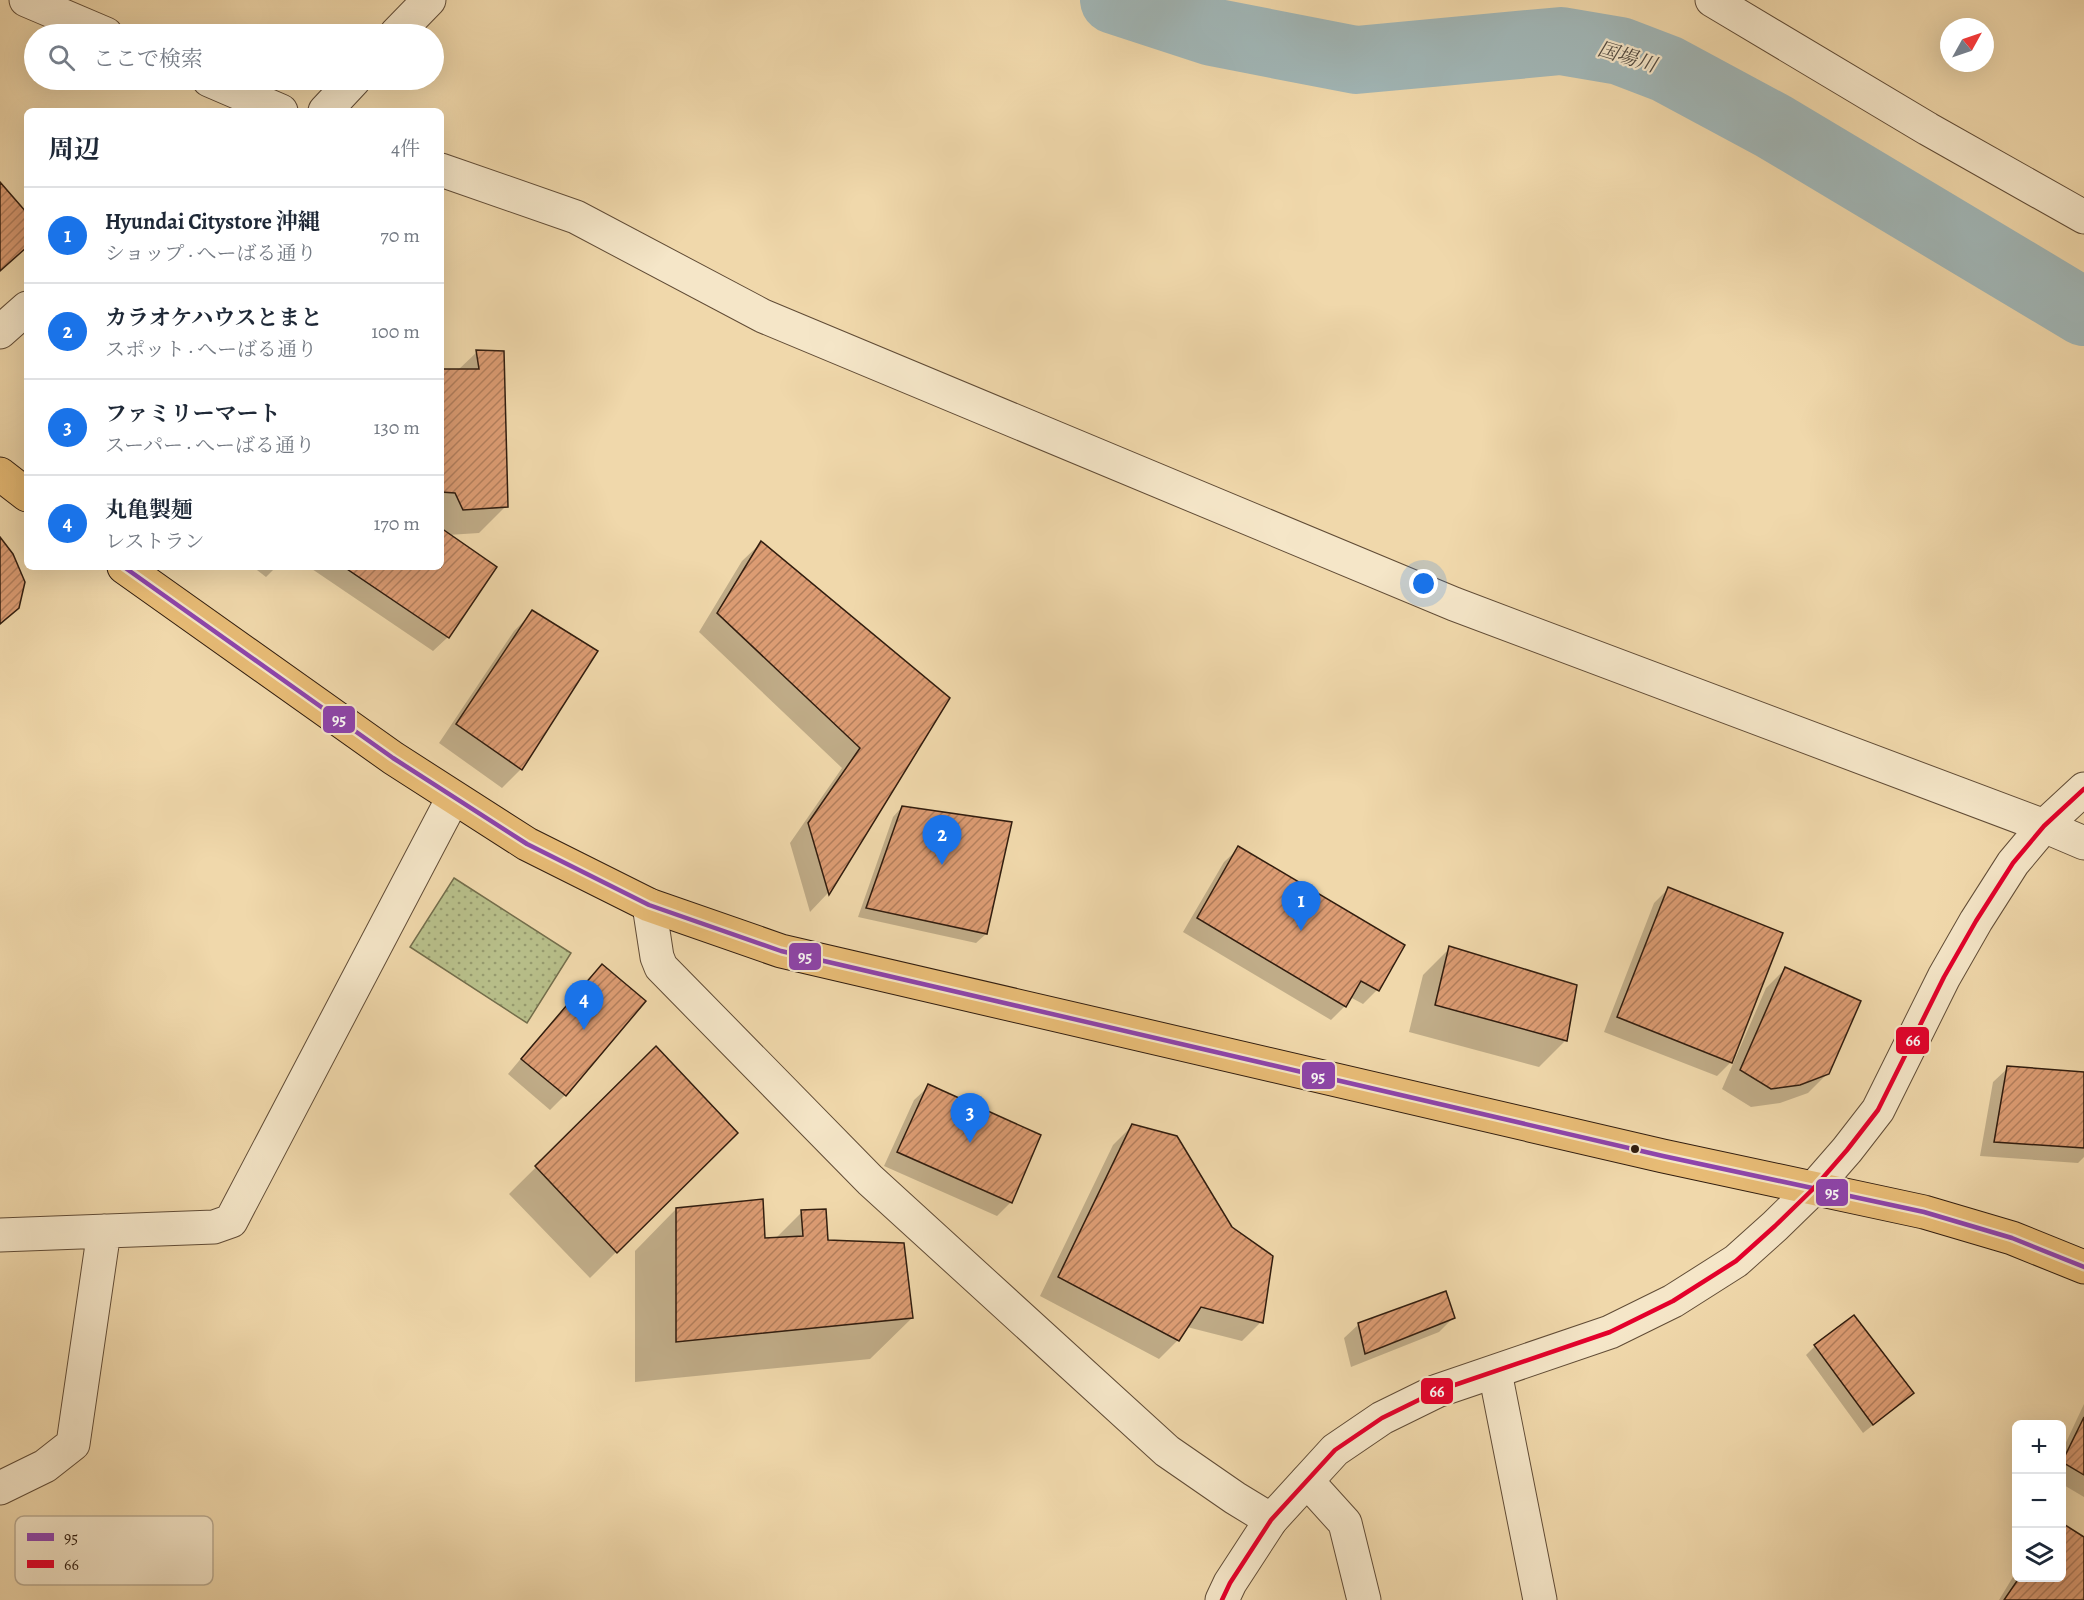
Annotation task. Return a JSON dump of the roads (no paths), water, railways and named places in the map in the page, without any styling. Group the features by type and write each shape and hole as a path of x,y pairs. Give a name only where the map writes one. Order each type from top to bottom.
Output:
{"highway":[{"path":"0,474 24,493"},
{"path":"128,570 453,798 527,844 649,906 781,951 1948,1219 2012,1238 2084,1267"}],"street":[{"path":"26,0 82,24"},
{"path":"406,24 429,0"},
{"path":"1712,0 1928,129 2084,217"},
{"path":"232,90 274,108"},
{"path":"328,108 345,90"},
{"path":"444,171 576,218 763,316 1454,604 2084,843"},
{"path":"0,332 24,311"},
{"path":"1222,1600 1230,1583 1271,1520 1335,1450 1382,1418 1437,1391 1610,1332 1684,1295 1736,1261 1813,1189 1878,1110 1944,977 2013,863 2044,826 2084,789"},
{"path":"0,1235 214,1227 231,1221 453,798"},
{"path":"649,906 660,967 870,1180 1167,1451 1271,1520"},
{"path":"0,1488 45,1466 73,1444 104,1231"},
{"path":"1496,1371 1540,1600"},
{"path":"1307,1481 1345,1523 1364,1600"}],"waterway":[{"name":"国場川","path":"1114,0 1212,32 1356,60 1561,41 1620,51 1667,69 1773,126 2084,312"}],"place":[{"name":"カラオケハウスとまと","path":"942,865"},
{"name":"Hyundai Citystore 沖縄","path":"1301,931"},
{"name":"丸亀製麺","path":"584,1030"},
{"name":"ファミリーマート","path":"970,1143"}]}
